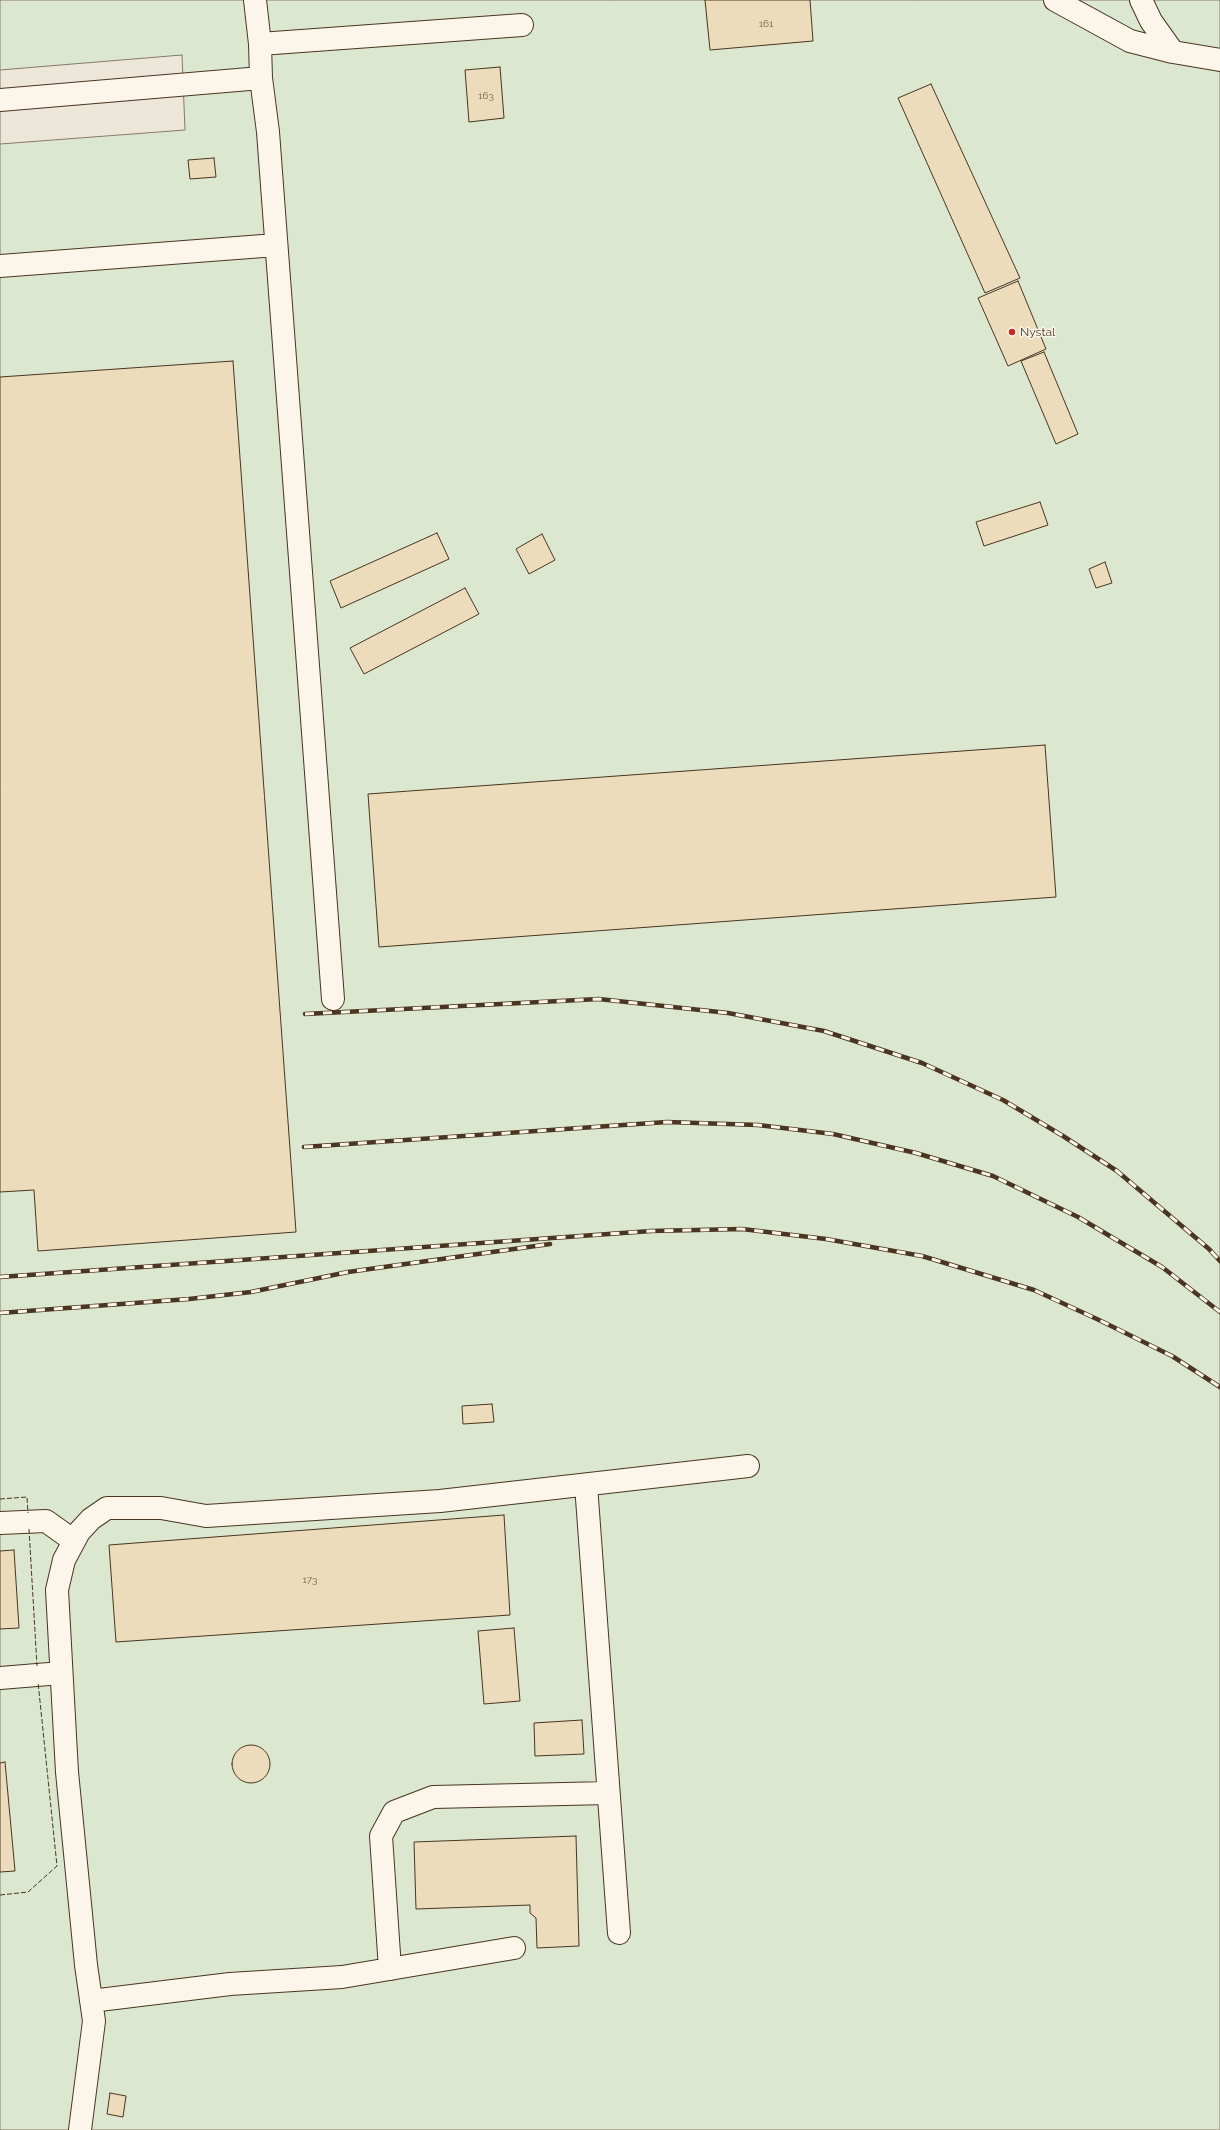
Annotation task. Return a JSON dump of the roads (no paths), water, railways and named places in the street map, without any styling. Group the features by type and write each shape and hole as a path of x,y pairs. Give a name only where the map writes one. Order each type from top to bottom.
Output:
{"lane":[{"path":"255,0 260,44 261,78 268,132 333,999"},
{"path":"1055,0 1087,10 1130,41 1173,52 1220,60"},
{"path":"1141,0 1151,21 1173,52"},
{"path":"260,44 522,24"},
{"path":"0,100 261,78"},
{"path":"0,266 276,245"},
{"path":"80,2130 94,2022 67,1772 57,1590 64,1560 74,1541 91,1519 106,1508 161,1508 206,1516 440,1501 748,1466"},
{"path":"586,1485 619,1933"},
{"path":"0,1523 46,1521 74,1541"},
{"path":"0,1678 61,1673"},
{"path":"390,1968 381,1836 394,1812 434,1798 608,1793"},
{"path":"91,2002 230,1984 342,1977 514,1948"}],"railway":[{"path":"305,1014 599,999 728,1013 824,1031 922,1063 1003,1100 1117,1171 1209,1249 1220,1261"},
{"path":"304,1147 667,1122 758,1125 833,1134 916,1153 993,1176 1078,1217 1162,1267 1220,1312"},
{"path":"0,1277 651,1231 742,1229 826,1239 922,1256 1034,1290 1172,1356 1220,1387"},
{"path":"0,1313 189,1299 251,1292 348,1272 550,1244"}],"place":[{"name":"Nystal","path":"1012,332"}]}
